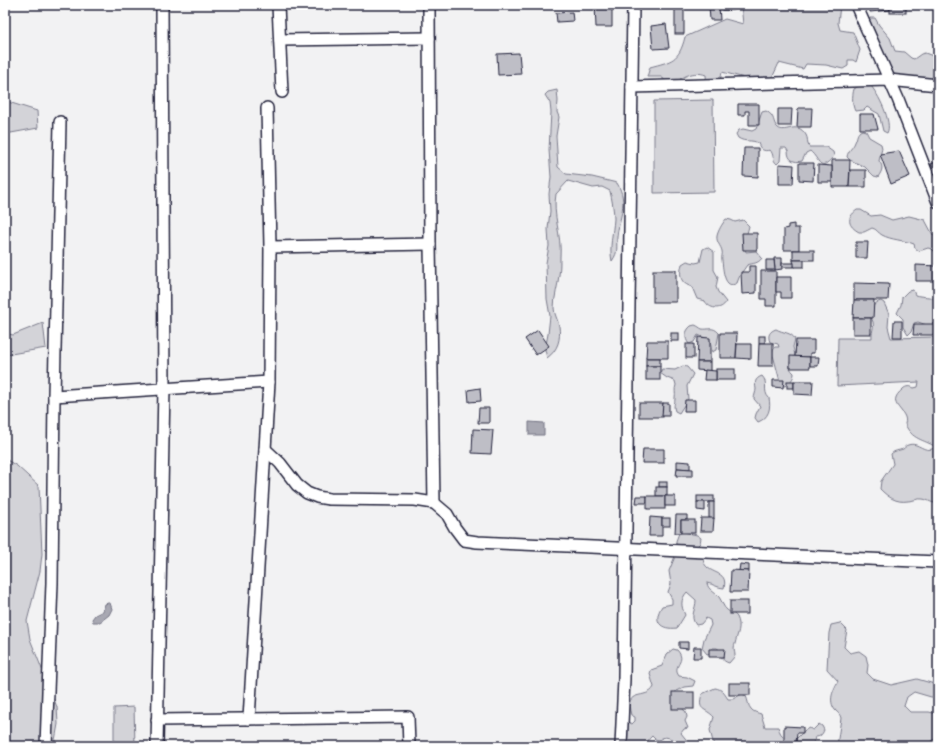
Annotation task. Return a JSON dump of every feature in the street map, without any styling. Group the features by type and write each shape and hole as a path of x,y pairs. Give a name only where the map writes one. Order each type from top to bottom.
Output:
{"street":[{"path":"157,746 164,388 162,5"},
{"path":"278,5 282,92"},
{"path":"429,5 430,244 434,503"},
{"path":"621,746 624,679 633,5"},
{"path":"856,5 898,99 938,202"},
{"path":"280,40 429,38"},
{"path":"632,87 889,80 938,85"},
{"path":"248,719 269,382 270,247 267,108"},
{"path":"46,746 52,583 54,396 60,122"},
{"path":"270,247 430,244"},
{"path":"54,396 269,382"},
{"path":"265,449 280,463 297,485 306,493 329,499 415,500 434,503 448,514 455,528 464,540 476,542 626,549 938,562"},
{"path":"157,720 408,717 409,746"}],"shaded area":[{"path":"741,5 840,5 838,23 840,30 853,32 860,50 856,62 853,60 848,60 848,66 843,69 826,65 806,64 803,69 779,63 768,84 722,72 720,81 707,89 706,75 697,73 688,75 672,85 661,77 647,77 650,67 674,59 683,45 685,37 725,19 743,24"},
{"path":"870,18 875,18 890,38 895,51 904,52 914,59 925,53 933,56 938,64 938,80 898,80 893,73 869,22"},
{"path":"861,85 870,85 877,94 884,108 888,122 887,133 883,131 879,114 867,107 864,110 855,111 853,92 854,89"},
{"path":"557,90 557,112 559,117 556,136 558,167 566,174 592,177 617,183 621,190 623,203 618,229 616,252 612,261 611,246 614,216 610,191 602,187 593,188 568,181 556,194 555,210 560,241 560,270 554,308 560,335 556,348 547,358 545,350 550,316 547,299 546,263 549,246 549,194 551,177 549,150 551,112 550,103 545,95 548,92"},
{"path":"713,100 714,192 654,193 654,101"},
{"path":"5,101 37,111 38,128 11,133 5,132"},
{"path":"766,111 773,117 778,128 784,130 799,128 806,135 809,147 826,147 833,152 834,156 825,164 822,164 810,151 806,153 802,161 796,162 790,159 786,148 781,148 780,161 777,164 774,161 770,150 762,150 758,143 738,138 736,134 739,130 743,129 752,131 756,129 762,112"},
{"path":"862,130 866,131 869,137 881,144 882,148 879,161 882,165 882,169 878,177 874,176 865,167 847,157 858,134"},
{"path":"857,210 861,210 871,216 880,215 892,220 909,216 925,220 933,235 938,237 938,255 932,249 928,248 919,251 915,248 914,244 886,237 872,228 864,232 855,230 851,225 850,219 853,213"},
{"path":"726,219 735,222 743,220 749,226 745,242 746,252 756,251 762,258 757,262 747,265 740,275 737,283 733,285 729,284 725,278 722,252 717,238 719,230"},
{"path":"707,247 714,252 714,270 718,277 716,287 726,302 718,308 709,306 705,301 697,299 692,287 685,283 681,278 682,264 687,261 695,263 700,262 703,249"},
{"path":"913,290 915,295 934,299 936,306 935,313 938,315 938,324 927,325 918,322 914,323 911,332 908,335 903,327 903,319 897,313 901,305 902,297 908,291"},
{"path":"881,301 884,303 889,314 888,327 891,338 938,337 938,503 921,499 900,501 889,497 880,489 881,481 893,464 892,453 912,444 928,450 936,447 911,433 905,424 906,419 904,415 896,403 898,395 905,387 918,387 919,382 837,386 838,338 872,338 873,322 870,317 874,305"},
{"path":"43,323 46,348 5,355 5,333 13,335"},
{"path":"695,325 702,329 715,330 719,333 716,350 712,352 710,340 698,335 694,342 689,344 686,339 686,332 691,326"},
{"path":"776,329 789,334 795,339 793,347 795,355 790,364 790,368 794,375 785,386 781,385 773,355 775,347 779,347 778,344 770,342 769,340 770,334"},
{"path":"683,366 687,367 693,374 687,386 688,399 679,413 675,411 674,407 675,381 660,373 662,369 675,370"},
{"path":"762,376 765,381 766,393 769,398 770,405 765,418 758,422 755,418 760,406 754,399 756,390 755,383 758,378"},
{"path":"529,422 544,423 544,435 529,435"},
{"path":"5,459 17,466 39,486 42,554 40,571 27,621 30,639 57,707 58,724 54,746 5,746"},
{"path":"683,532 697,535 701,538 700,543 697,546 706,557 703,560 705,565 721,575 725,582 724,588 707,583 710,589 719,597 726,609 737,617 739,624 739,630 734,647 735,656 729,663 723,660 720,650 717,648 712,648 711,653 707,654 702,648 704,639 711,625 710,620 706,618 701,624 696,625 693,616 696,600 687,592 682,603 685,615 677,628 666,628 658,621 659,612 662,606 672,604 672,599 668,592 671,584 669,571 676,554 676,541 679,533"},
{"path":"110,603 112,609 109,615 100,622 93,622 92,619 95,615 103,611 105,604"},
{"path":"840,623 847,630 844,647 850,653 859,651 866,656 868,665 867,673 873,679 891,685 917,679 938,685 938,697 931,697 914,692 907,697 904,706 910,712 929,712 938,714 938,739 932,740 927,746 837,746 841,718 833,706 832,699 833,692 838,681 827,669 829,633 831,625"},
{"path":"673,649 677,650 681,658 677,669 679,676 687,677 695,681 693,686 684,687 676,691 674,701 686,712 687,717 685,721 688,728 684,729 681,733 689,743 689,746 674,746 672,739 666,737 659,740 652,736 645,746 619,746 624,720 632,724 635,721 635,717 631,715 629,706 630,701 637,696 651,691 654,687 650,674 651,670 662,666 667,654"},
{"path":"715,688 721,690 728,699 733,699 742,694 746,696 751,709 754,712 761,714 765,727 778,727 782,735 786,738 795,740 805,730 809,728 813,730 819,724 824,730 821,735 815,737 813,746 714,746 710,730 714,717 701,707 700,704 702,694"},
{"path":"134,707 135,746 114,746 114,708"}],"building":[{"path":"595,5 612,5 612,27 596,27"},
{"path":"675,5 684,5 684,34 675,34"},
{"path":"709,5 719,5 720,20 710,20"},
{"path":"722,5 733,5 733,10 722,10"},
{"path":"870,5 890,5 890,10 870,12"},
{"path":"890,5 906,5 906,13 890,13"},
{"path":"572,12 573,21 557,22 556,13"},
{"path":"666,24 669,48 653,49 651,26"},
{"path":"519,53 521,74 498,75 497,54"},
{"path":"738,104 759,104 759,125 749,125 749,111 745,111 745,115 738,115"},
{"path":"798,108 812,108 811,127 797,127"},
{"path":"778,109 792,109 791,126 778,126"},
{"path":"860,114 874,114 878,129 860,129"},
{"path":"744,148 758,148 758,177 743,176"},
{"path":"899,151 910,176 891,184 880,154"},
{"path":"832,160 850,160 849,187 832,187"},
{"path":"938,161 938,179 937,180 931,164"},
{"path":"799,163 814,163 813,181 799,180"},
{"path":"779,164 794,165 793,184 779,184"},
{"path":"818,165 832,166 832,182 818,182"},
{"path":"850,170 866,170 866,187 849,187"},
{"path":"794,224 794,228 799,228 799,250 784,250 784,229 788,228 788,225"},
{"path":"742,233 757,233 757,250 743,250"},
{"path":"856,242 868,242 867,258 856,258"},
{"path":"793,250 814,250 814,260 793,260"},
{"path":"774,258 782,258 782,269 775,270"},
{"path":"766,260 774,260 775,270 766,270"},
{"path":"793,260 804,260 804,267 794,267"},
{"path":"782,263 794,263 794,267 782,267"},
{"path":"916,265 937,266 936,281 916,281"},
{"path":"749,266 756,266 756,293 742,294 741,272 749,272"},
{"path":"653,270 676,270 676,302 653,302"},
{"path":"761,271 776,271 776,306 766,306 766,299 761,299"},
{"path":"776,277 791,277 791,298 781,298 781,292 776,292"},
{"path":"854,283 889,284 888,300 854,300"},
{"path":"854,300 874,300 873,318 853,318"},
{"path":"853,318 871,318 871,334 853,334"},
{"path":"894,321 902,321 902,337 893,337"},
{"path":"914,324 938,324 938,335 913,335"},
{"path":"538,330 549,346 536,355 525,339"},
{"path":"671,333 679,333 679,341 671,341"},
{"path":"720,333 737,333 736,358 720,358"},
{"path":"759,336 765,336 765,343 759,343"},
{"path":"698,337 710,338 710,362 697,362"},
{"path":"796,340 814,340 814,353 810,353 810,357 795,357"},
{"path":"647,341 668,341 668,358 646,358"},
{"path":"759,343 773,343 773,366 758,366"},
{"path":"686,344 694,344 694,358 686,358"},
{"path":"737,344 751,344 751,359 736,358"},
{"path":"790,356 810,357 810,368 790,368"},
{"path":"810,357 819,357 818,366 810,366"},
{"path":"646,358 660,358 660,366 646,366"},
{"path":"697,362 710,362 710,371 697,370"},
{"path":"646,366 660,366 660,380 646,380"},
{"path":"716,369 735,369 735,380 716,380"},
{"path":"705,370 716,371 716,380 704,380"},
{"path":"773,380 784,380 783,388 773,387"},
{"path":"787,381 794,381 794,388 787,388"},
{"path":"794,381 813,381 812,395 794,394"},
{"path":"480,388 481,401 469,402 468,390"},
{"path":"685,400 695,400 695,411 684,411"},
{"path":"639,403 663,403 663,417 639,417"},
{"path":"663,403 669,403 669,416 662,416"},
{"path":"479,408 489,408 489,423 478,423"},
{"path":"473,429 493,430 491,454 472,453"},
{"path":"643,449 664,449 664,463 642,463"},
{"path":"677,461 690,462 690,469 677,468"},
{"path":"677,468 693,469 693,476 676,476"},
{"path":"659,482 667,482 667,487 659,487"},
{"path":"656,487 667,487 667,496 656,496"},
{"path":"637,496 647,496 647,503 636,503"},
{"path":"647,496 665,496 665,509 647,509"},
{"path":"665,496 675,496 675,506 665,506"},
{"path":"697,496 714,496 714,502 697,502"},
{"path":"697,502 705,502 705,511 697,510"},
{"path":"709,502 714,502 714,519 709,518"},
{"path":"676,515 687,515 687,520 681,520 681,533 675,533"},
{"path":"650,517 662,518 662,536 649,536"},
{"path":"662,518 670,518 670,526 662,526"},
{"path":"701,518 714,518 713,531 700,531"},
{"path":"681,520 695,520 695,533 681,533"},
{"path":"740,564 749,565 749,571 739,571"},
{"path":"731,570 749,571 748,592 730,592"},
{"path":"730,601 748,601 748,614 730,614"},
{"path":"679,642 688,642 688,649 679,648"},
{"path":"694,647 701,647 701,658 693,658"},
{"path":"709,649 725,649 724,657 709,657"},
{"path":"729,683 750,683 750,695 729,695"},
{"path":"672,692 694,692 694,709 672,709"},
{"path":"784,726 803,727 803,733 797,733 796,743 784,742"}]}
